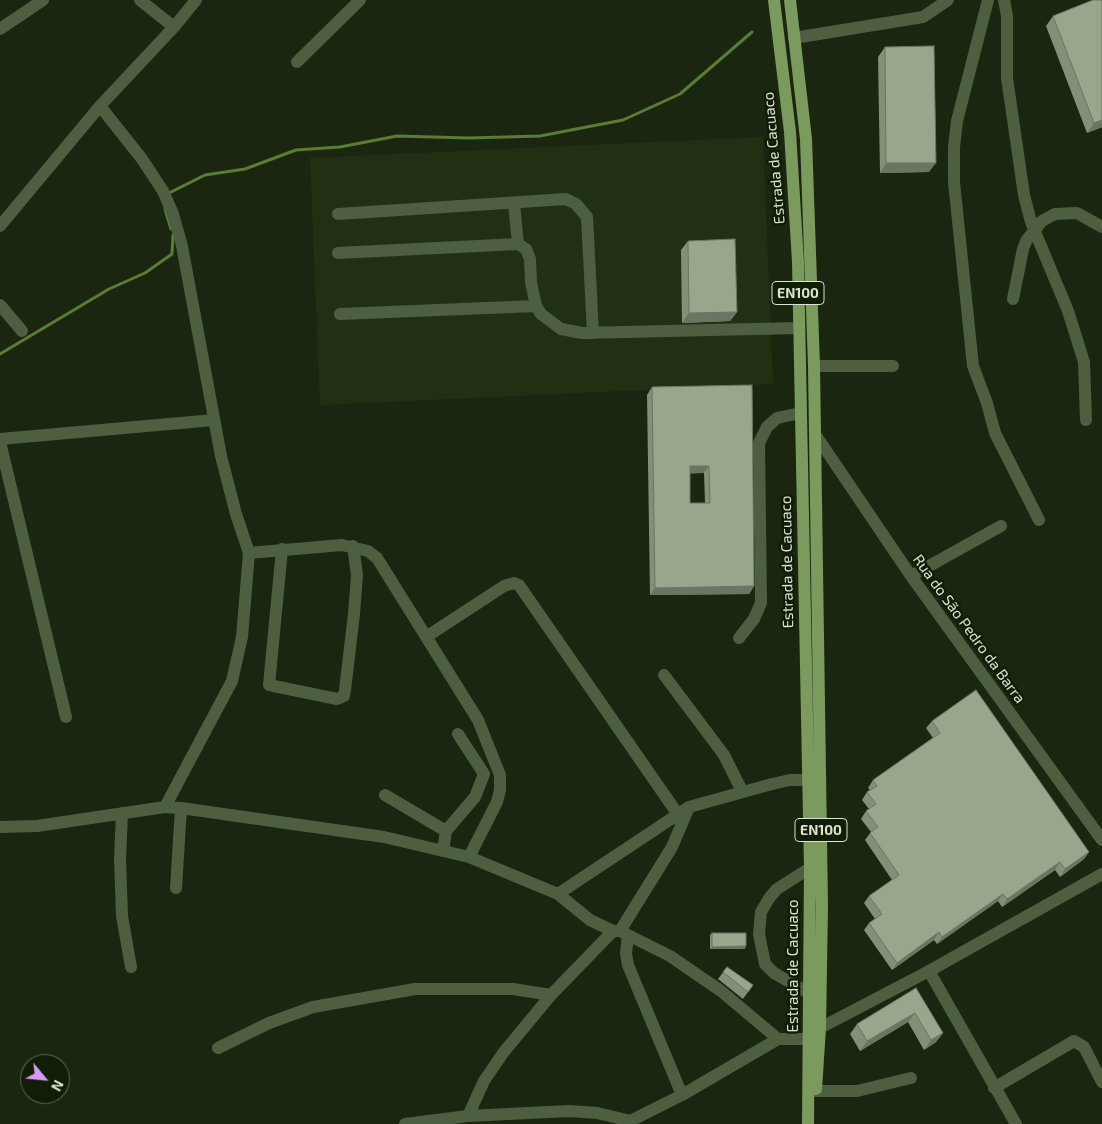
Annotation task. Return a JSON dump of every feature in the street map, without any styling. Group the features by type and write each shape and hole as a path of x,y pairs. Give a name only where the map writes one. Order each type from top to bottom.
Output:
{"main road":[{"name":"Estrada de Cacuaco","path":"774,0 795,198 810,868 808,1124"},
{"name":"Estrada de Cacuaco","path":"790,0 806,148 814,366 822,906 820,1028 816,1091 817,1124"}],"street":[{"path":"0,29 43,0"},
{"path":"140,0 174,26"},
{"path":"0,226 100,106 196,0"},
{"path":"297,62 360,0"},
{"path":"794,38 923,17 948,0"},
{"path":"988,0 957,121 954,146 954,182 973,366 987,403 995,433 1039,520"},
{"path":"1004,0 1007,16 1006,61 1012,117 1024,195 1034,231 1068,311 1084,362 1086,420"},
{"path":"100,106 142,159 163,191 173,214 182,246 214,420 236,514 249,553 242,637 232,681 219,709 165,807"},
{"path":"338,214 566,200 582,209 587,218 594,333"},
{"path":"514,203 518,244"},
{"path":"1013,299 1023,249 1042,221 1055,214 1071,212 1085,216 1102,227"},
{"path":"338,253 518,244 526,249 530,259 531,282 536,306 541,314 561,329 594,333 798,328"},
{"path":"0,305 22,331"},
{"path":"340,314 536,306"},
{"path":"814,366 892,366"},
{"path":"739,638 754,619 760,603 759,443 767,427 777,418 800,413"},
{"path":"66,717 0,440 214,420"},
{"name":"Rua do São Pedro da Barra","path":"815,434 911,576 1102,840"},
{"path":"911,576 1001,526"},
{"path":"249,553 322,545 353,546 368,551 377,558 478,720 500,775 500,790 497,802 469,857"},
{"path":"282,549 269,685 341,699 345,690 354,614 357,575 353,546"},
{"path":"426,637 504,586 514,583 519,585 683,810"},
{"path":"664,675 724,755 742,791"},
{"path":"443,851 446,831 475,797 484,774 478,761 458,734"},
{"path":"558,894 683,810 742,791 790,780 808,780"},
{"path":"385,795 446,831"},
{"path":"0,827 37,826 165,807 181,808 361,833 469,857 558,894 583,916 670,956 703,977 778,1039"},
{"path":"176,888 181,808"},
{"path":"468,1116 484,1081 498,1059 551,995 621,932 672,847 683,810"},
{"path":"122,813 120,860 122,916 131,966"},
{"path":"809,993 774,973 765,964 760,948 759,928 761,912 777,889 810,868"},
{"path":"820,1028 929,971 1102,874"},
{"path":"621,932 628,965 682,1095"},
{"path":"929,971 1016,1124"},
{"path":"218,1048 269,1023 313,1007 414,990 513,989 551,995"},
{"path":"405,1124 468,1116 582,1112 628,1122 682,1095 778,1039 808,1039"},
{"path":"994,1088 1074,1041 1084,1047 1102,1082"},
{"path":"816,1091 857,1091 911,1078"}],"shaded area":[{"path":"763,137 773,384 320,405 310,158"}],"building":[{"path":"1093,0 1102,0 1102,120 1094,123 1053,16"},
{"path":"934,46 936,163 886,163 885,47"},
{"path":"735,239 737,312 689,313 688,241"},
{"path":"752,385 754,586 655,588 652,387","holes":["690,466 709,466 710,503 690,503"]},
{"path":"976,690 1089,852 1065,869 1060,862 1007,899 1003,894 942,937 939,932 897,963 869,923 882,914 869,896 899,875 870,833 878,827 866,811 876,804 867,792 877,786 873,780 940,733 932,721"},
{"path":"712,933 746,933 746,946 712,947"},
{"path":"727,967 753,985 748,992 723,972"},
{"path":"916,988 943,1033 931,1040 915,1013 867,1041 857,1024"}],"waterway":[{"path":"167,194 205,175 245,169 296,150 340,147 397,136 469,138 540,136 623,120 680,94 752,32"},
{"path":"165,209 171,229"},
{"path":"0,354 109,289 145,273 172,254 173,235"}]}
